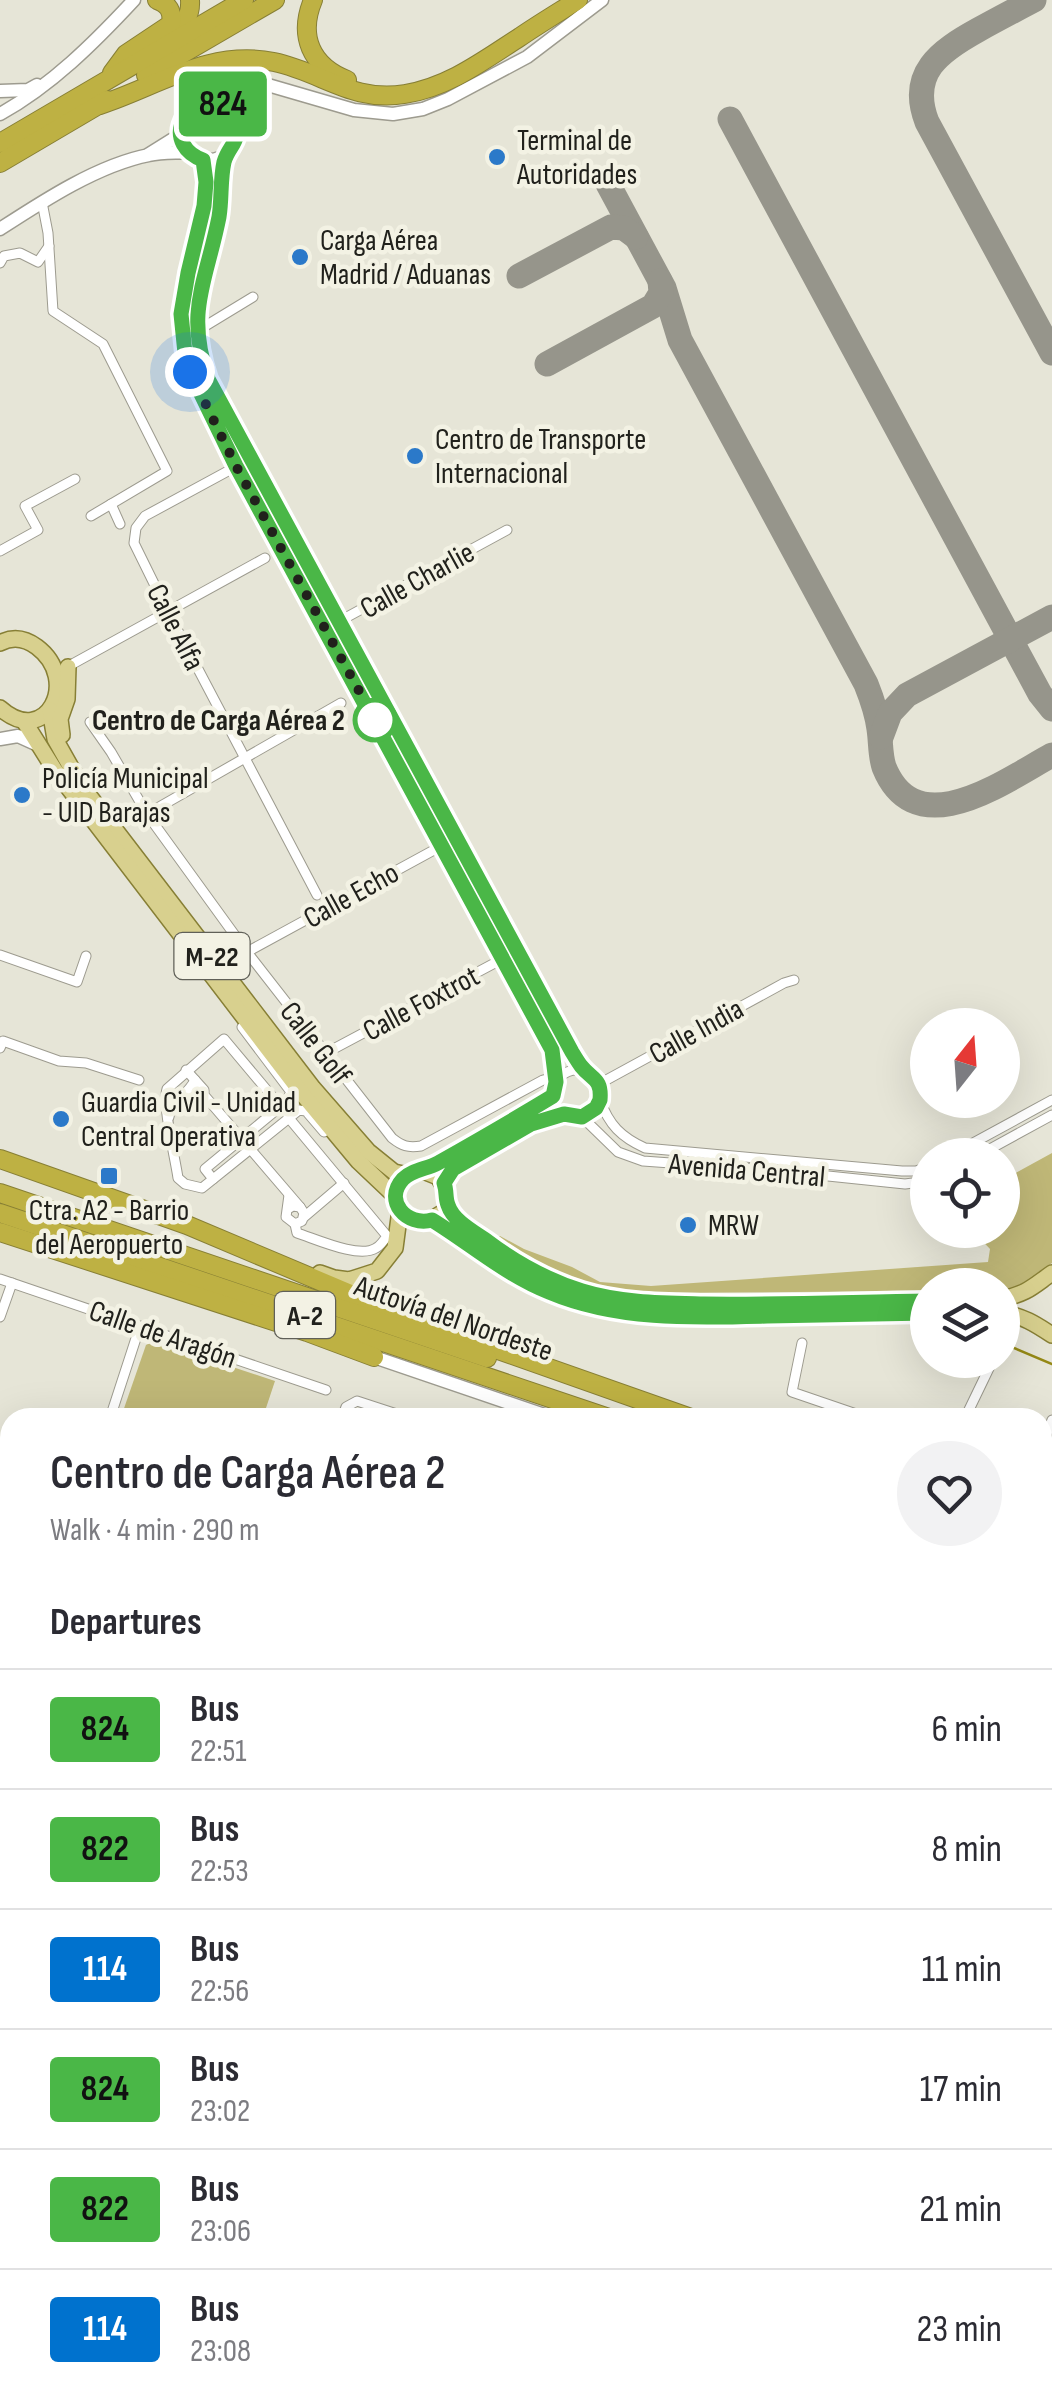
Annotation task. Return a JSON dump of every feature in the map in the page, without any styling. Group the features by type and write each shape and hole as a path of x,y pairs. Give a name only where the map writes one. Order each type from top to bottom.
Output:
{"highway":[{"path":"108,79 126,54 171,24 168,6 157,0"},
{"path":"137,63 148,46 182,25 190,10 190,0"},
{"path":"0,143 244,0"},
{"path":"0,164 275,0"},
{"path":"313,0 308,40 323,66 350,81 385,86 425,79 457,65 562,0"},
{"path":"100,105 188,68 221,60 274,62 348,91 378,96 425,90 477,66 578,0"},
{"path":"217,105 208,88 212,77 224,67 249,59"},
{"path":"0,1159 128,1204 463,1337 660,1408"},
{"name":"Autovía del Nordeste","path":"0,1193 634,1408"},
{"name":"Autovía del Nordeste","path":"0,1213 579,1408"},
{"path":"0,1232 374,1357"},
{"path":"0,1240 122,1275 374,1357"},
{"path":"322,1302 340,1302 658,1408"}],"main road":[{"path":"2,639 27,640 62,670 67,698 60,728 82,785"},
{"path":"9,719 39,718 50,710 62,670"},
{"name":"M-22","path":"50,710 56,740 82,785 313,1088 387,1169 415,1173"},
{"name":"M-22","path":"9,719 41,747 304,1096 398,1204"},
{"path":"226,1242 349,1280 377,1271 395,1248 398,1204 401,1181 415,1173 431,1172 444,1183 448,1196 444,1210 432,1220 420,1222 412,1220 398,1204"},
{"path":"446,1203 460,1221 522,1265 585,1292 623,1300 734,1304 910,1301"},
{"path":"432,1220 515,1276 580,1304 665,1317 910,1313"},
{"path":"1020,1295 1052,1273"},
{"path":"1038,1286 1033,1310 1048,1333"},
{"path":"1020,1316 1048,1333"}],"street":[{"path":"0,114 53,78 129,6 144,0"},
{"path":"217,105 254,83 270,84 354,110 393,114 423,109 527,57 602,0"},
{"path":"0,91 28,90 53,78"},
{"path":"233,119 242,95 254,83"},
{"path":"226,155 203,160 189,152 180,134 183,120 193,109 217,105 236,125 236,141 226,155 218,218 199,298 199,352 208,379 584,1071"},
{"path":"0,229 42,202 100,172 147,155 180,134"},
{"path":"147,155 189,152"},
{"path":"203,160 204,206 183,295 182,340 190,372 236,466 550,1041 558,1109 564,1114"},
{"path":"42,202 53,311 103,344 167,471 91,516"},
{"path":"0,263 4,256 20,253 38,262 49,246"},
{"path":"202,328 253,297"},
{"name":"Calle Alfa","path":"250,460 145,516 136,528 134,543 317,895"},
{"path":"0,551 38,530 26,506 74,479"},
{"path":"111,504 120,524"},
{"name":"Calle Charlie","path":"326,630 508,530"},
{"path":"62,670 266,558"},
{"path":"146,814 341,703"},
{"name":"Calle Golf","path":"90,722 146,814 247,952 324,1054 400,1145 420,1146 527,1089 556,1084"},
{"path":"0,739 18,736 41,747"},
{"name":"Calle Echo","path":"247,952 456,838"},
{"path":"164,914 178,942 292,1092 281,1107 205,1168 214,1179"},
{"name":"Calle Foxtrot","path":"324,1054 517,950"},
{"path":"0,955 77,982 86,956"},
{"name":"Calle India","path":"599,1084 794,980"},
{"path":"281,1107 224,1039 167,1088 164,1097 178,1178 200,1188 300,1110 306,1111 342,1152 358,1161"},
{"path":"0,1048 2,1041 59,1061 86,1063 139,1080"},
{"path":"186,1070 289,1195 300,1216 298,1233 354,1251 376,1248 388,1236 288,1117"},
{"path":"415,1173 576,1070 595,1078 600,1100 596,1108 582,1117 564,1114 531,1124 453,1169 444,1183"},
{"path":"169,1119 173,1104 190,1091 195,1080"},
{"path":"527,1089 556,1084"},
{"path":"190,1091 204,1094"},
{"name":"Avenida Central","path":"600,1100 611,1124 626,1139 645,1148 910,1171"},
{"path":"982,1138 1052,1100"},
{"path":"1010,1138 1052,1115"},
{"name":"Avenida Central","path":"582,1117 618,1152 643,1162 910,1183"},
{"path":"289,1195 288,1221 344,1183"},
{"path":"288,1210 294,1206 300,1216"},
{"name":"Calle de Aragón","path":"0,1279 326,1390"},
{"path":"0,1317 12,1283"},
{"path":"113,1408 140,1326"},
{"path":"802,1343 792,1392 839,1408"},
{"path":"374,1357 524,1408"},
{"path":"970,1408 984,1378"},
{"path":"346,1408 357,1400 380,1408"},
{"path":"1052,2228 1052,2238"}],"shaded area":[{"path":"1052,1153 1052,1263 1020,1284 1020,1268 910,1268 910,1291 645,1293 563,1276 497,1237 600,1282 651,1286 988,1262 989,1248 1020,1248 1020,1171"},
{"path":"154,1341 275,1381 266,1408 124,1408 146,1345"}],"waterway":[{"path":"1020,1351 1052,1364"}],"taxiway":[{"path":"1034,0 940,55 925,77 922,105 927,122 1052,353"},
{"path":"730,119 1040,694 1052,709"},
{"path":"608,184 664,288 680,340 866,684 877,717 884,767 899,790 917,802 939,805 963,800 1052,755"},
{"path":"519,276 611,227 624,228 636,237"},
{"path":"547,364 653,306 661,293 660,281"},
{"path":"881,737 890,713 907,695 1052,617"}],"bus line":[{"name":"824","path":"910,1301 734,1304 623,1300 585,1292 522,1265 492,1246 450,1210 444,1183 453,1169 531,1124 564,1114 576,1118 590,1114 600,1100 599,1084 584,1071 572,1052 208,379 199,352 199,298 218,218 226,155 236,141 233,119 242,95 254,83 220,106 207,104 193,109 183,120 180,134 189,152 203,160 206,182 202,220 183,295 186,363 236,466 552,1050 556,1082 553,1096 423,1171 408,1175 397,1189 400,1210 412,1220 432,1220 515,1276 580,1304 665,1317 910,1313"}],"place":[{"name":"Terminal de Autoridades","path":"497,157"},
{"name":"Carga Aérea Madrid / Aduanas","path":"300,257"},
{"name":"Centro de Transporte Internacional","path":"415,456"},
{"name":"Centro de Carga Aérea 2","path":"375,720"},
{"name":"Policía Municipal - UID Barajas","path":"22,795"},
{"name":"Guardia Civil - Unidad Central Operativa","path":"61,1119"},
{"name":"Ctra. A2 - Barrio del Aeropuerto","path":"109,1176"},
{"name":"MRW","path":"688,1225"}],"route":[{"path":"190,372 236,466 375,720"}]}
